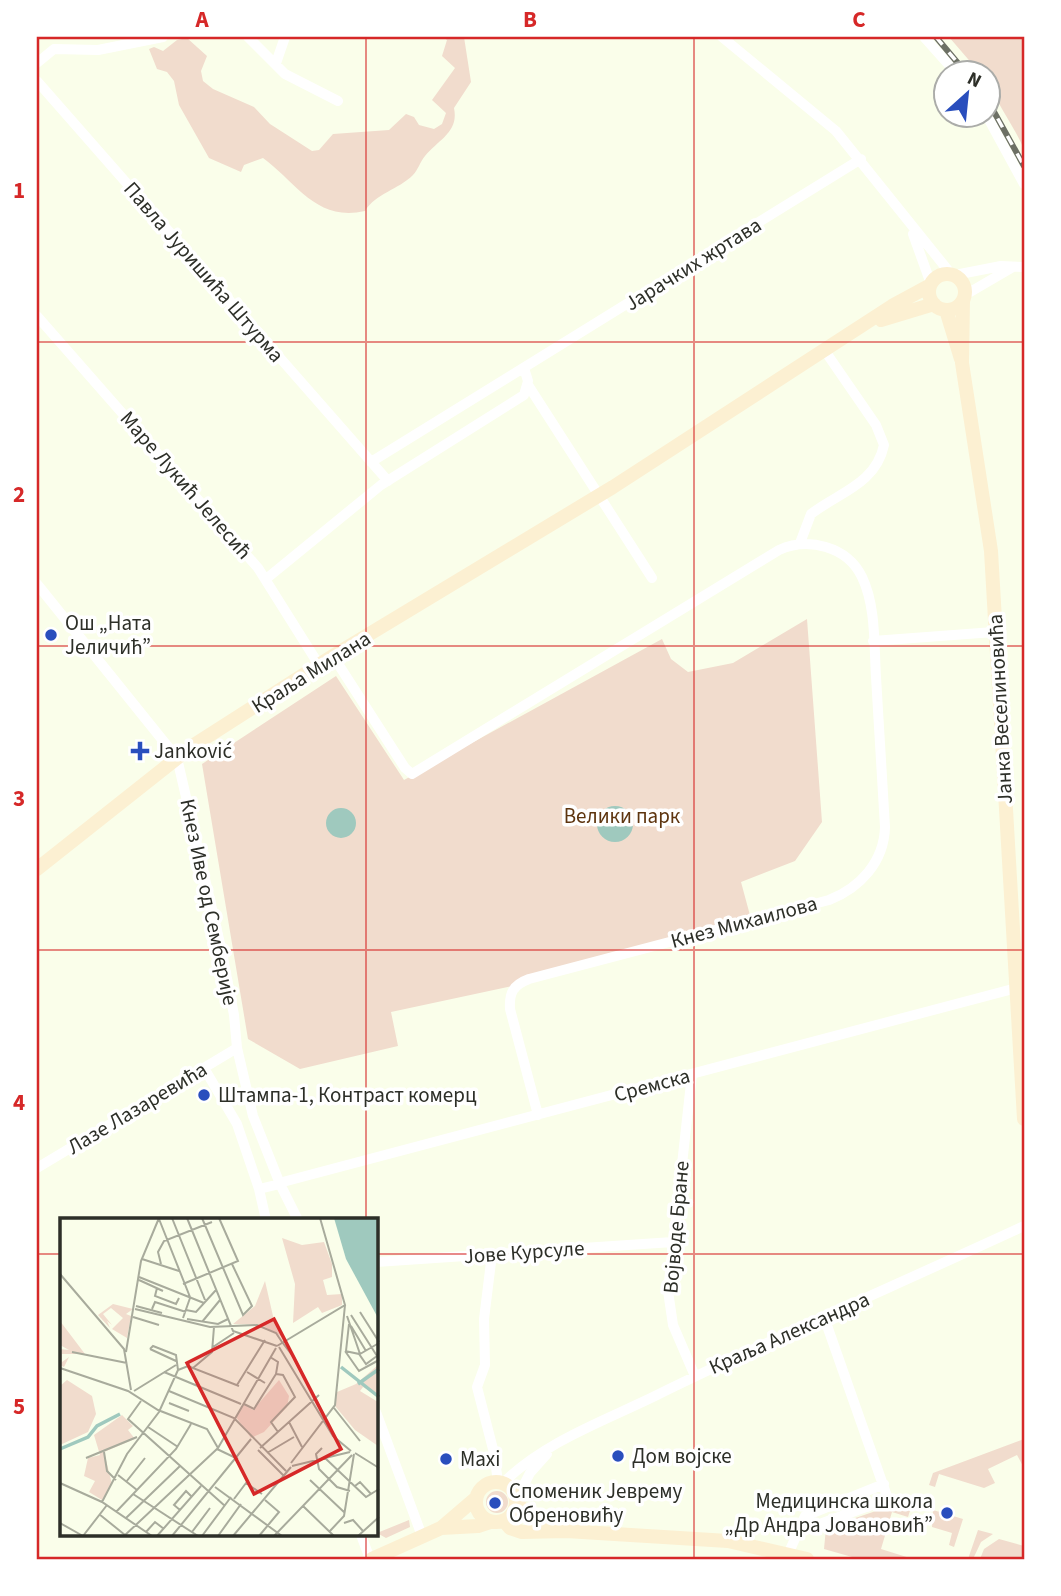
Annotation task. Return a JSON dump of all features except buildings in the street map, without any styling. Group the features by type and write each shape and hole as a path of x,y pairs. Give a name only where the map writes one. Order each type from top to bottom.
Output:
{"main road":[{"path":"940,307 956,308 964,298 963,284 953,274 940,275 930,285 962,363"},
{"name":"Краља Милана","path":"37,869 177,758 319,665 599,496 892,306 930,285"},
{"name":"Јанка Веселиновића","path":"964,298 962,363 991,551 994,632 1021,987 1024,1119"},
{"name":"Краља Милана","path":"860,328 940,307"},
{"path":"371,1559 441,1528 476,1498 483,1486 501,1483 511,1489 533,1520 566,1531"},
{"path":"476,1498 477,1510 516,1531 566,1531 728,1541 787,1557 807,1559"},
{"path":"441,1528 478,1526 497,1521 513,1514 517,1501"}],"street":[{"path":"37,63 54,49 98,50 163,37"},
{"path":"248,37 285,74 338,101"},
{"path":"276,63 285,37"},
{"path":"722,37 810,107 861,159 909,225 953,274 1001,265 1022,266"},
{"path":"924,37 945,60"},
{"name":"Павла Јуришића Штурма","path":"37,81 371,462"},
{"path":"995,130 1024,184"},
{"name":"Јарачких жртава","path":"371,462 861,159"},
{"path":"909,225 930,285"},
{"path":"1022,266 1024,280"},
{"path":"964,298 1022,266"},
{"name":"Маре Лукић Јелесић","path":"37,316 266,579 319,665"},
{"path":"333,656 405,768 412,774 758,562 779,550 800,543 811,514 846,494 871,473 884,445 876,425 825,351"},
{"path":"524,368 528,385 652,578"},
{"path":"266,579 388,481 518,400 528,385"},
{"path":"371,462 388,481"},
{"name":"Кнез Михаилова","path":"538,1115 510,1009 510,993 516,985 528,979 829,900 852,888 870,871 883,846 885,827 873,641 867,593 857,569 831,549 800,543"},
{"path":"37,584 177,758"},
{"path":"873,641 994,632"},
{"name":"Кнез Иве од Семберије","path":"177,758 234,1015 237,1048 258,1133 297,1218"},
{"name":"Сремска","path":"259,1189 1021,987"},
{"name":"Лазе Лазаревића","path":"37,1168 237,1048"},
{"path":"204,1068 237,1124 259,1189 266,1218"},
{"name":"Војводе Бране","path":"692,1074 668,1291 671,1315 695,1377"},
{"name":"Краља Александра","path":"501,1483 526,1463 557,1445 695,1377 1024,1226"},
{"name":"Јове Курсуле","path":"378,1262 673,1242"},
{"path":"492,1254 484,1319 485,1365 477,1387 501,1483"},
{"path":"795,1533 885,1501 888,1495 824,1317"},
{"path":"378,1417 422,1536"},
{"name":"Краља Александра","path":"517,1501 530,1473 557,1445"},
{"path":"787,1557 802,1518 813,1510 884,1484"},
{"path":"361,1536 371,1559"}],"green space":[{"path":"443,37 464,37 471,82 454,108 454,123 451,129 407,180 375,200 365,211 348,213 320,206 263,158 244,165 241,172 209,158 179,105 174,81 167,72 157,69 149,49 154,47 163,51 177,40 187,38 207,56 201,71 203,81 213,89 254,107 270,124 312,151 319,150 333,134 389,130 406,114 414,117 419,125 434,129 442,124 446,113 432,100 455,68 442,56 447,40"},
{"path":"949,37 1024,37 1024,150 1002,109 1002,60 969,60"},
{"name":"Велики парк","path":"807,619 822,822 795,861 741,882 751,919 536,981 391,1012 398,1046 300,1069 248,1039 202,764 336,676 404,780 662,639 671,659 688,672 733,663"},
{"path":"1024,1439 1024,1468 1017,1455 988,1469 995,1483 984,1488 939,1474 935,1487 929,1485 933,1473"},
{"path":"497,1491 505,1494 508,1502 505,1510 497,1513 489,1510 486,1502 489,1494"},
{"path":"914,1498 908,1517 892,1512 881,1549 913,1559 859,1559 824,1549 826,1528"},
{"path":"933,1510 963,1519 954,1547 949,1545 952,1533 932,1527"},
{"path":"409,1520 410,1527 386,1538 378,1533"},
{"path":"978,1530 993,1534 981,1542 973,1559 968,1559"},
{"path":"999,1539 1024,1546 1024,1559 980,1559 984,1549"}],"water":[{"path":"615,806 628,811 633,824 628,837 615,842 602,837 597,824 602,811"},
{"path":"341,808 352,812 356,823 352,834 341,838 330,834 326,823 330,812"}],"railway":[{"path":"936,37 955,60"},
{"path":"1002,126 1024,166"}],"place":[{"name":"Ош „Ната Јеличић”","path":"51,635"},
{"name":"Janković","path":"140,751"},
{"name":"Штампа-1, Контраст комерц","path":"204,1095"},
{"name":"Дом војске","path":"618,1456"},
{"name":"Maxi","path":"446,1459"},
{"name":"Споменик Јеврему Обреновићу","path":"495,1503"},
{"name":"Медицинска школа „Др Андра Јовановић”","path":"947,1513"}]}
